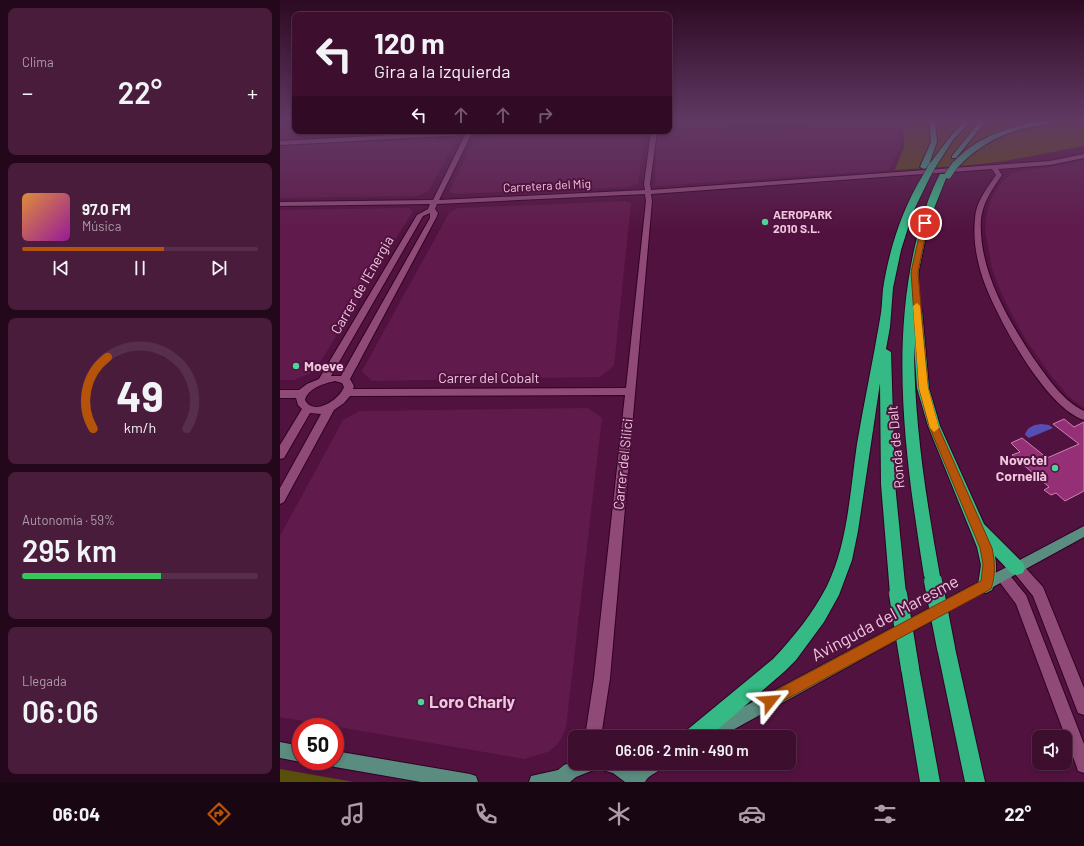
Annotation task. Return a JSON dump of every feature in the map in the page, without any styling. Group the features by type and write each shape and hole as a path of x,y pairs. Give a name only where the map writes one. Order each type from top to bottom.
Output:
{"highway":[{"path":"928,164 929,157"},
{"path":"928,164 930,157"},
{"path":"928,164 934,157"},
{"name":"Ronda de Dalt","path":"956,157 934,195 925,223 914,272 910,323 910,400 920,496 932,576 946,648 976,782"},
{"path":"952,165 961,157"},
{"name":"Ronda de Dalt","path":"928,164 910,207 895,258 889,286 886,320 885,372 888,484 898,594 930,782"},
{"path":"914,272 921,374 926,402 943,450 986,548 989,564 986,584"},
{"path":"702,730 790,654 815,622 834,589 844,561 850,532 864,442 886,320"},
{"path":"978,528 1017,568"}],"main road":[{"name":"Avinguda del Maresme","path":"717,730 1084,531"},
{"path":"280,750 292,752"},
{"path":"344,761 470,782"},
{"path":"537,782 558,780 573,770"},
{"path":"624,770 636,780 644,770"}],"street":[{"name":"Carrer de l'Energia","path":"431,210 433,202 456,157"},
{"name":"Carrer del Silici","path":"594,730 602,678 649,201 647,184 651,157"},
{"name":"Carretera del Mig","path":"280,204 433,202 648,191 994,167 1062,157"},
{"name":"Carretera del Mig","path":"1031,163 1050,163 1077,157"},
{"path":"1052,160 1084,162"},
{"path":"994,167 999,175 985,196 978,219 978,244 986,275 1002,312 1017,341 1056,394 1072,409 1084,416"},
{"name":"Carrer de l'Energia","path":"344,380 433,218 435,213 431,210"},
{"name":"Carrer de l'Energia","path":"323,380 420,214 431,210"},
{"path":"280,394 302,394 313,385 323,380 335,378 344,380 350,387 349,393 339,402 330,407 317,410 307,408 301,403 302,394"},
{"name":"Carrer del Cobalt","path":"349,393 630,391"},
{"path":"280,499 330,407"},
{"path":"280,455 307,408"},
{"path":"1017,568 1038,592 1084,707"},
{"path":"1002,576 1021,600 1084,765"}],"shaded area":[{"path":"280,157 447,157 429,191 417,196 280,198"},
{"path":"466,157 642,157 638,183 629,187 456,194 449,192"},
{"path":"656,157 895,157 889,170 655,186"},
{"path":"900,157 1023,157 971,165 895,170"},
{"path":"1084,161 1084,408 1069,397 1049,373 1026,340 1011,313 992,269 985,229 987,212 991,199 1000,184 1012,173"},
{"path":"624,201 631,203 614,366 600,377 372,381 362,371 449,213 458,208"},
{"path":"409,208 413,211 314,372 294,380 280,380 280,210"},
{"path":"588,408 602,418 566,727 557,745 548,752 524,759 344,728 344,718 292,719 280,717 280,536 343,420 359,411"},
{"path":"1041,424 1049,425 1053,428 1029,438 1025,435 1027,430 1031,427"},
{"path":"280,769 354,782 280,782"}],"building":[{"name":"Novotel Cornellà","path":"1064,419 1074,427 1084,422 1084,491 1065,501 1056,493 1051,495 1044,490 1049,487 1012,455 1020,452 1011,443 1022,438 1047,458 1079,444 1053,424"}],"slow traffic":[{"path":"917,306 921,374 926,402 934,428"}],"place":[{"name":"AEROPARK 2010 S.L.","path":"765,222"},
{"name":"Moeve","path":"296,366"},
{"name":"Novotel Cornellà","path":"1055,468"},
{"name":"Loro Charly","path":"421,702"}],"route":[{"path":"770,701 978,590 986,584 989,572 986,548 948,463 934,426 923,388 914,272 925,223"}]}
